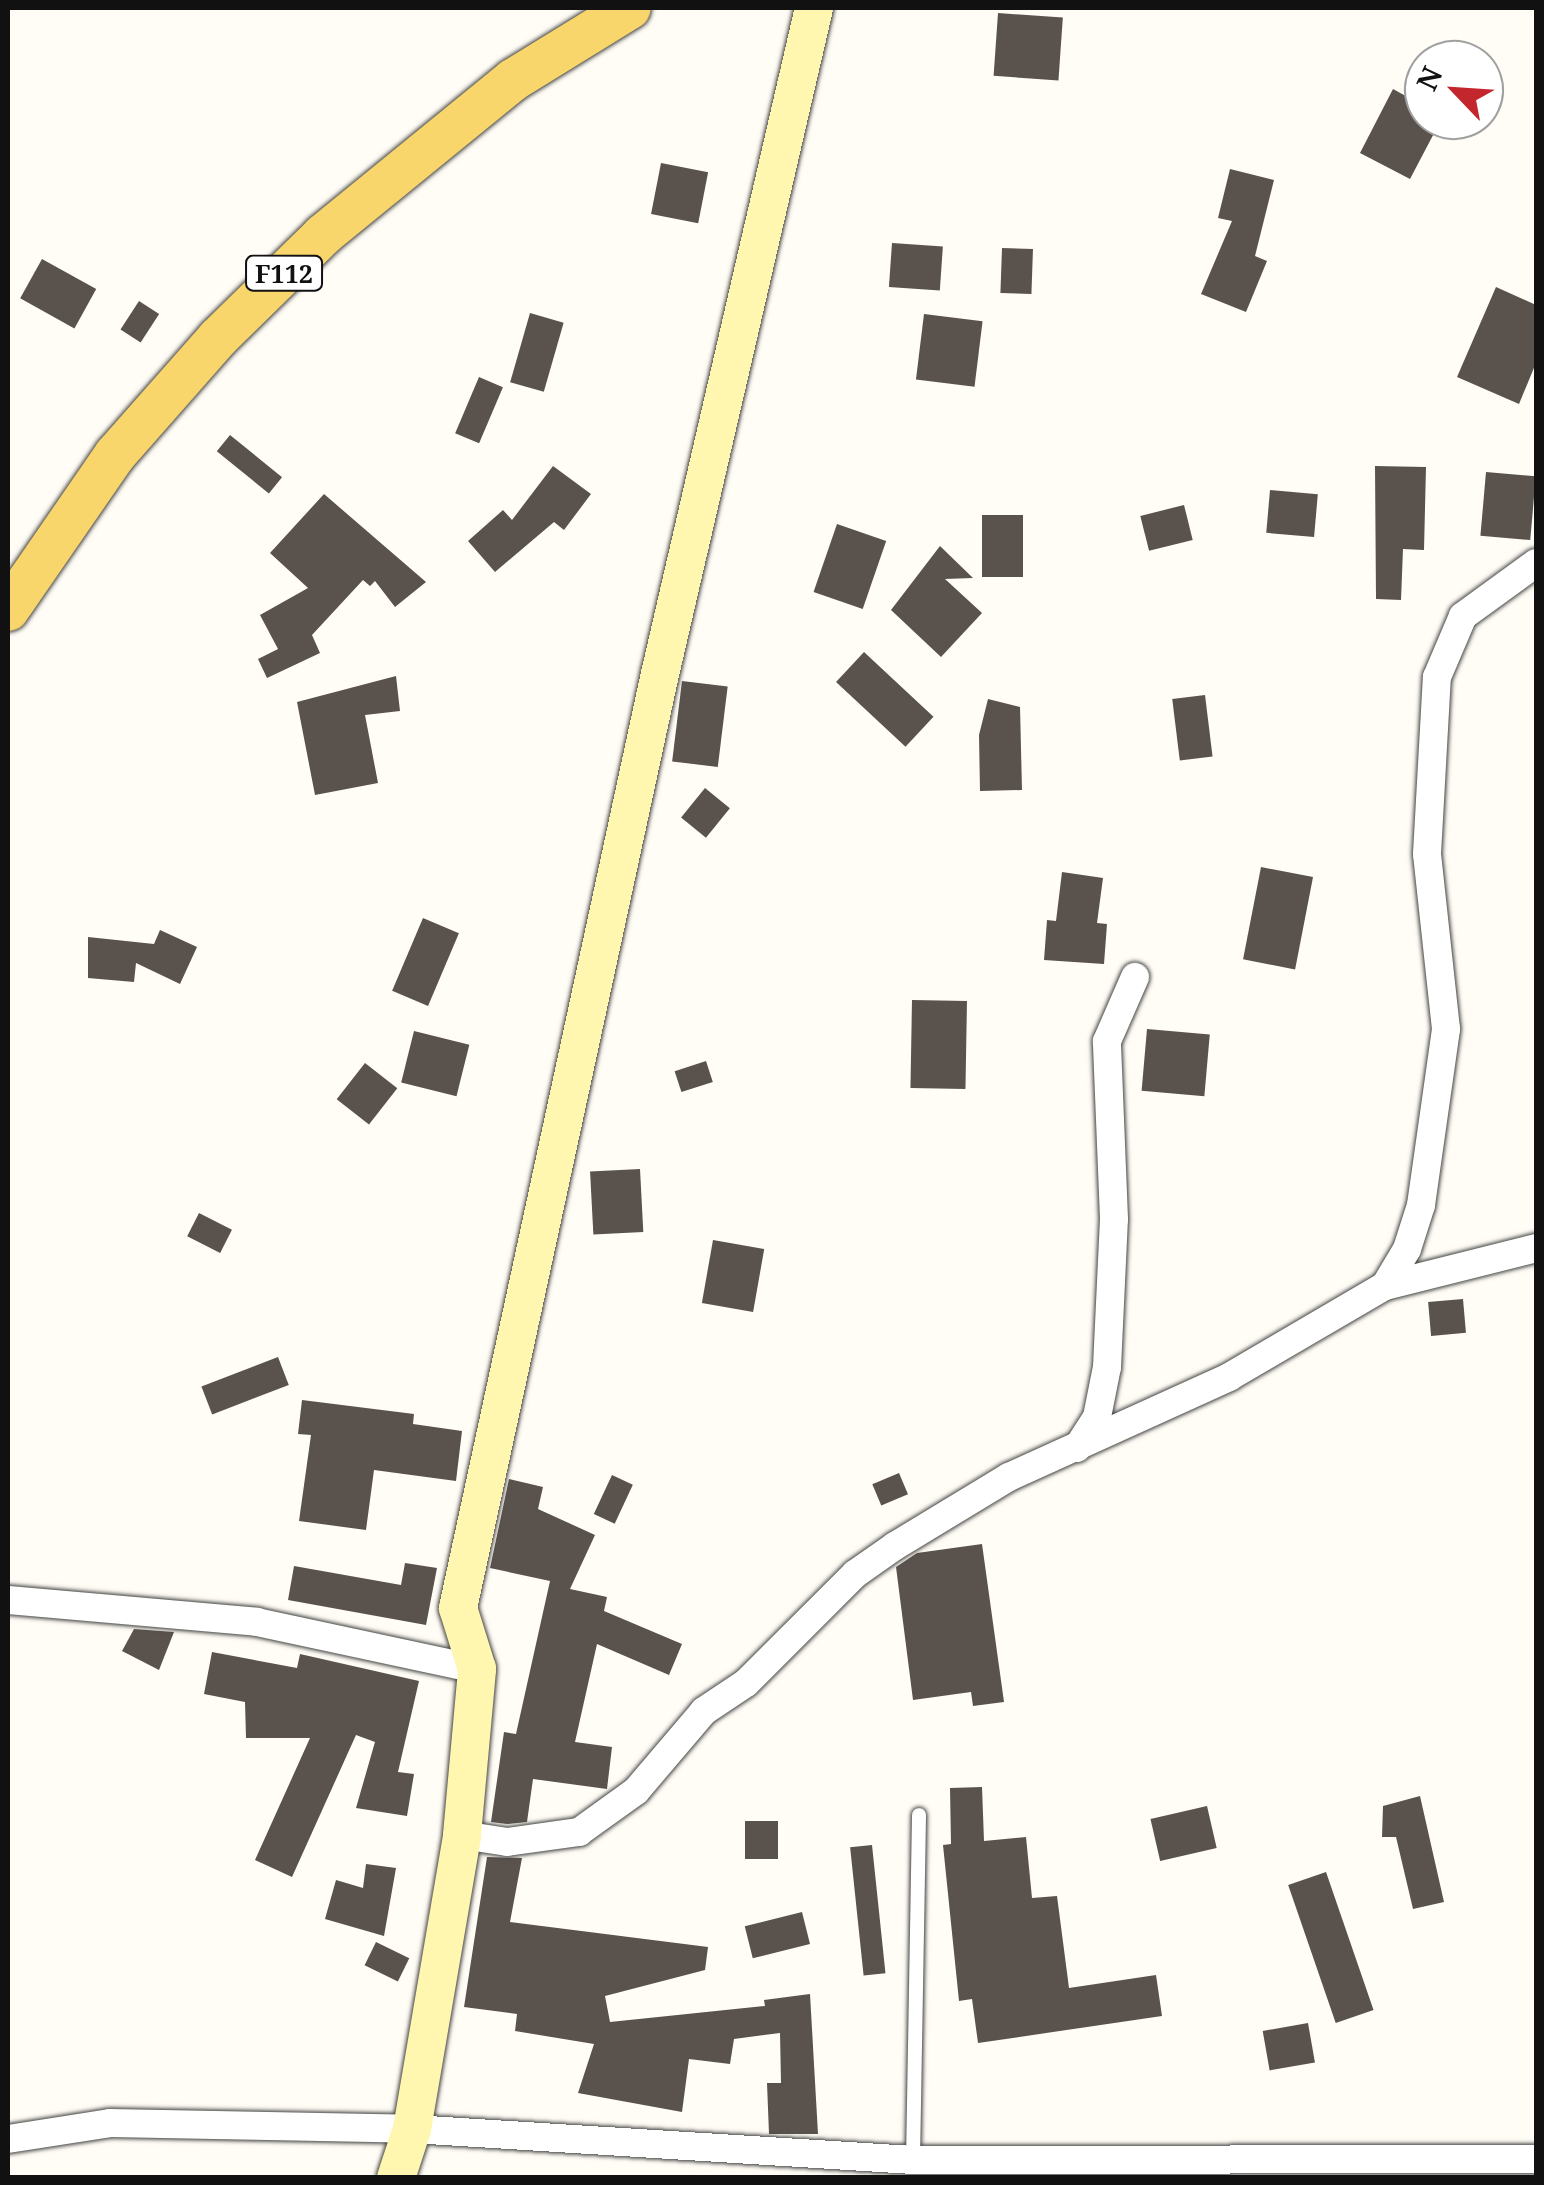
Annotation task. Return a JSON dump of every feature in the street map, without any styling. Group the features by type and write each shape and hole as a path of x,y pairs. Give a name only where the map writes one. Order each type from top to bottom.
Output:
{"main road":[{"name":"F112","path":"8,610 115,455 218,338 323,235 513,80 630,8"}],"street":[{"path":"396,2178 412,2129 462,1835 477,1669 458,1608 660,674 814,8"},
{"path":"1385,1286 1407,1249 1420,1206 1446,1029 1426,854 1437,677 1463,616 1536,564"},
{"path":"1076,1449 1097,1417 1108,1367 1114,1204 1107,1041 1135,977"},
{"path":"462,1835 507,1842 579,1832 636,1791 704,1711 746,1683 855,1574 954,1506 1229,1377 1385,1286 1536,1248"},
{"path":"8,1600 257,1622 477,1669"},
{"path":"8,2140 110,2123 412,2129 913,2160 1536,2159"}],"lane":[{"path":"913,2160 919,1816"}],"building":[{"path":"998,13 1063,18 1058,80 994,76"},
{"path":"1393,89 1404,95 1404,140 1430,140 1410,179 1360,153"},
{"path":"661,163 708,172 698,223 651,214"},
{"path":"1230,169 1274,180 1255,256 1267,261 1246,312 1201,294 1232,221 1218,218"},
{"path":"892,243 943,247 940,290 889,287"},
{"path":"1002,248 1033,249 1031,294 1000,293"},
{"path":"42,259 96,289 74,328 20,298"},
{"path":"1496,287 1536,305 1536,363 1519,404 1457,377"},
{"path":"139,301 159,314 141,343 120,330"},
{"path":"530,313 564,323 544,392 510,382"},
{"path":"924,314 983,321 975,387 916,380"},
{"path":"479,377 503,387 479,443 455,433"},
{"path":"230,435 282,477 269,493 217,451"},
{"path":"553,466 591,494 564,530 554,522 495,572 468,541 503,510 512,520"},
{"path":"1375,466 1426,467 1424,550 1403,549 1401,600 1376,599"},
{"path":"1486,472 1536,476 1530,540 1480,536"},
{"path":"1270,490 1318,494 1314,537 1266,533"},
{"path":"324,494 426,582 395,607 375,581 370,586 363,580 312,635 320,653 267,678 258,659 278,649 260,615 308,588 270,553"},
{"path":"1184,505 1193,540 1149,551 1140,516"},
{"path":"982,515 1023,515 1023,577 982,577"},
{"path":"837,524 886,541 863,609 814,592"},
{"path":"940,546 973,578 945,579 982,613 941,657 891,610"},
{"path":"864,652 933,717 906,747 836,682"},
{"path":"396,676 400,711 365,715 378,783 315,795 297,702"},
{"path":"682,681 728,687 718,767 672,761"},
{"path":"1205,695 1213,757 1180,761 1172,699"},
{"path":"988,699 1020,707 1022,790 980,791 979,735"},
{"path":"705,788 730,808 706,838 681,818"},
{"path":"1261,867 1313,877 1295,969 1243,959"},
{"path":"1062,872 1103,878 1097,923 1107,924 1104,964 1044,960 1047,920 1056,921"},
{"path":"423,918 459,933 428,1006 392,991"},
{"path":"160,930 197,947 180,984 136,963 134,982 88,978 88,937 154,944"},
{"path":"912,1000 967,1001 965,1089 910,1088"},
{"path":"1147,1029 1210,1034 1204,1096 1142,1091"},
{"path":"414,1031 469,1045 456,1096 401,1082"},
{"path":"706,1061 713,1082 681,1092 675,1071"},
{"path":"365,1063 397,1088 369,1124 337,1099"},
{"path":"640,1169 643,1232 593,1235 590,1172"},
{"path":"199,1213 232,1230 220,1253 187,1236"},
{"path":"713,1240 764,1249 753,1312 702,1303"},
{"path":"1463,1299 1466,1333 1431,1336 1428,1302"},
{"path":"278,1357 289,1385 212,1414 201,1386"},
{"path":"302,1400 414,1414 413,1424 462,1431 456,1481 374,1470 366,1530 299,1521 311,1435 298,1434"},
{"path":"899,1473 908,1494 881,1506 872,1484"},
{"path":"612,1475 633,1485 615,1524 594,1514"},
{"path":"509,1479 543,1487 538,1509 595,1535 570,1589 607,1597 604,1611 682,1644 669,1675 597,1644 575,1742 612,1747 607,1789 533,1779 527,1822 507,1824 491,1822 504,1732 516,1734 550,1581 490,1568"},
{"path":"982,1544 1004,1702 973,1706 971,1692 913,1700 896,1567 917,1553"},
{"path":"405,1563 437,1568 426,1625 288,1600 294,1566 401,1585"},
{"path":"134,1629 174,1632 159,1670 122,1651"},
{"path":"212,1652 297,1668 300,1654 419,1681 398,1772 414,1774 407,1816 356,1808 375,1742 356,1735 292,1877 255,1860 310,1738 246,1738 245,1702 204,1694"},
{"path":"982,1787 984,1841 1026,1837 1032,1898 1057,1896 1069,1988 1156,1975 1162,2016 978,2043 972,1999 959,2001 943,1845 951,1844 950,1788"},
{"path":"1420,1796 1444,1902 1413,1909 1396,1837 1382,1837 1383,1806"},
{"path":"1207,1806 1217,1848 1160,1861 1150,1819"},
{"path":"745,1821 778,1821 778,1859 745,1859"},
{"path":"872,1845 885,1973 864,1976 850,1847"},
{"path":"487,1857 522,1858 510,1922 708,1947 705,1970 605,1996 610,2022 765,2006 764,2000 810,1994 818,2134 769,2134 767,2083 781,2083 780,2033 734,2039 730,2064 689,2059 682,2112 578,2093 594,2044 515,2031 517,2014 464,2007"},
{"path":"366,1864 396,1868 384,1936 325,1919 336,1880 363,1888"},
{"path":"1326,1872 1374,2010 1336,2023 1288,1885"},
{"path":"802,1912 810,1944 753,1958 745,1926"},
{"path":"376,1942 409,1958 398,1982 365,1965"},
{"path":"1308,2023 1315,2062 1270,2070 1263,2031"}]}
